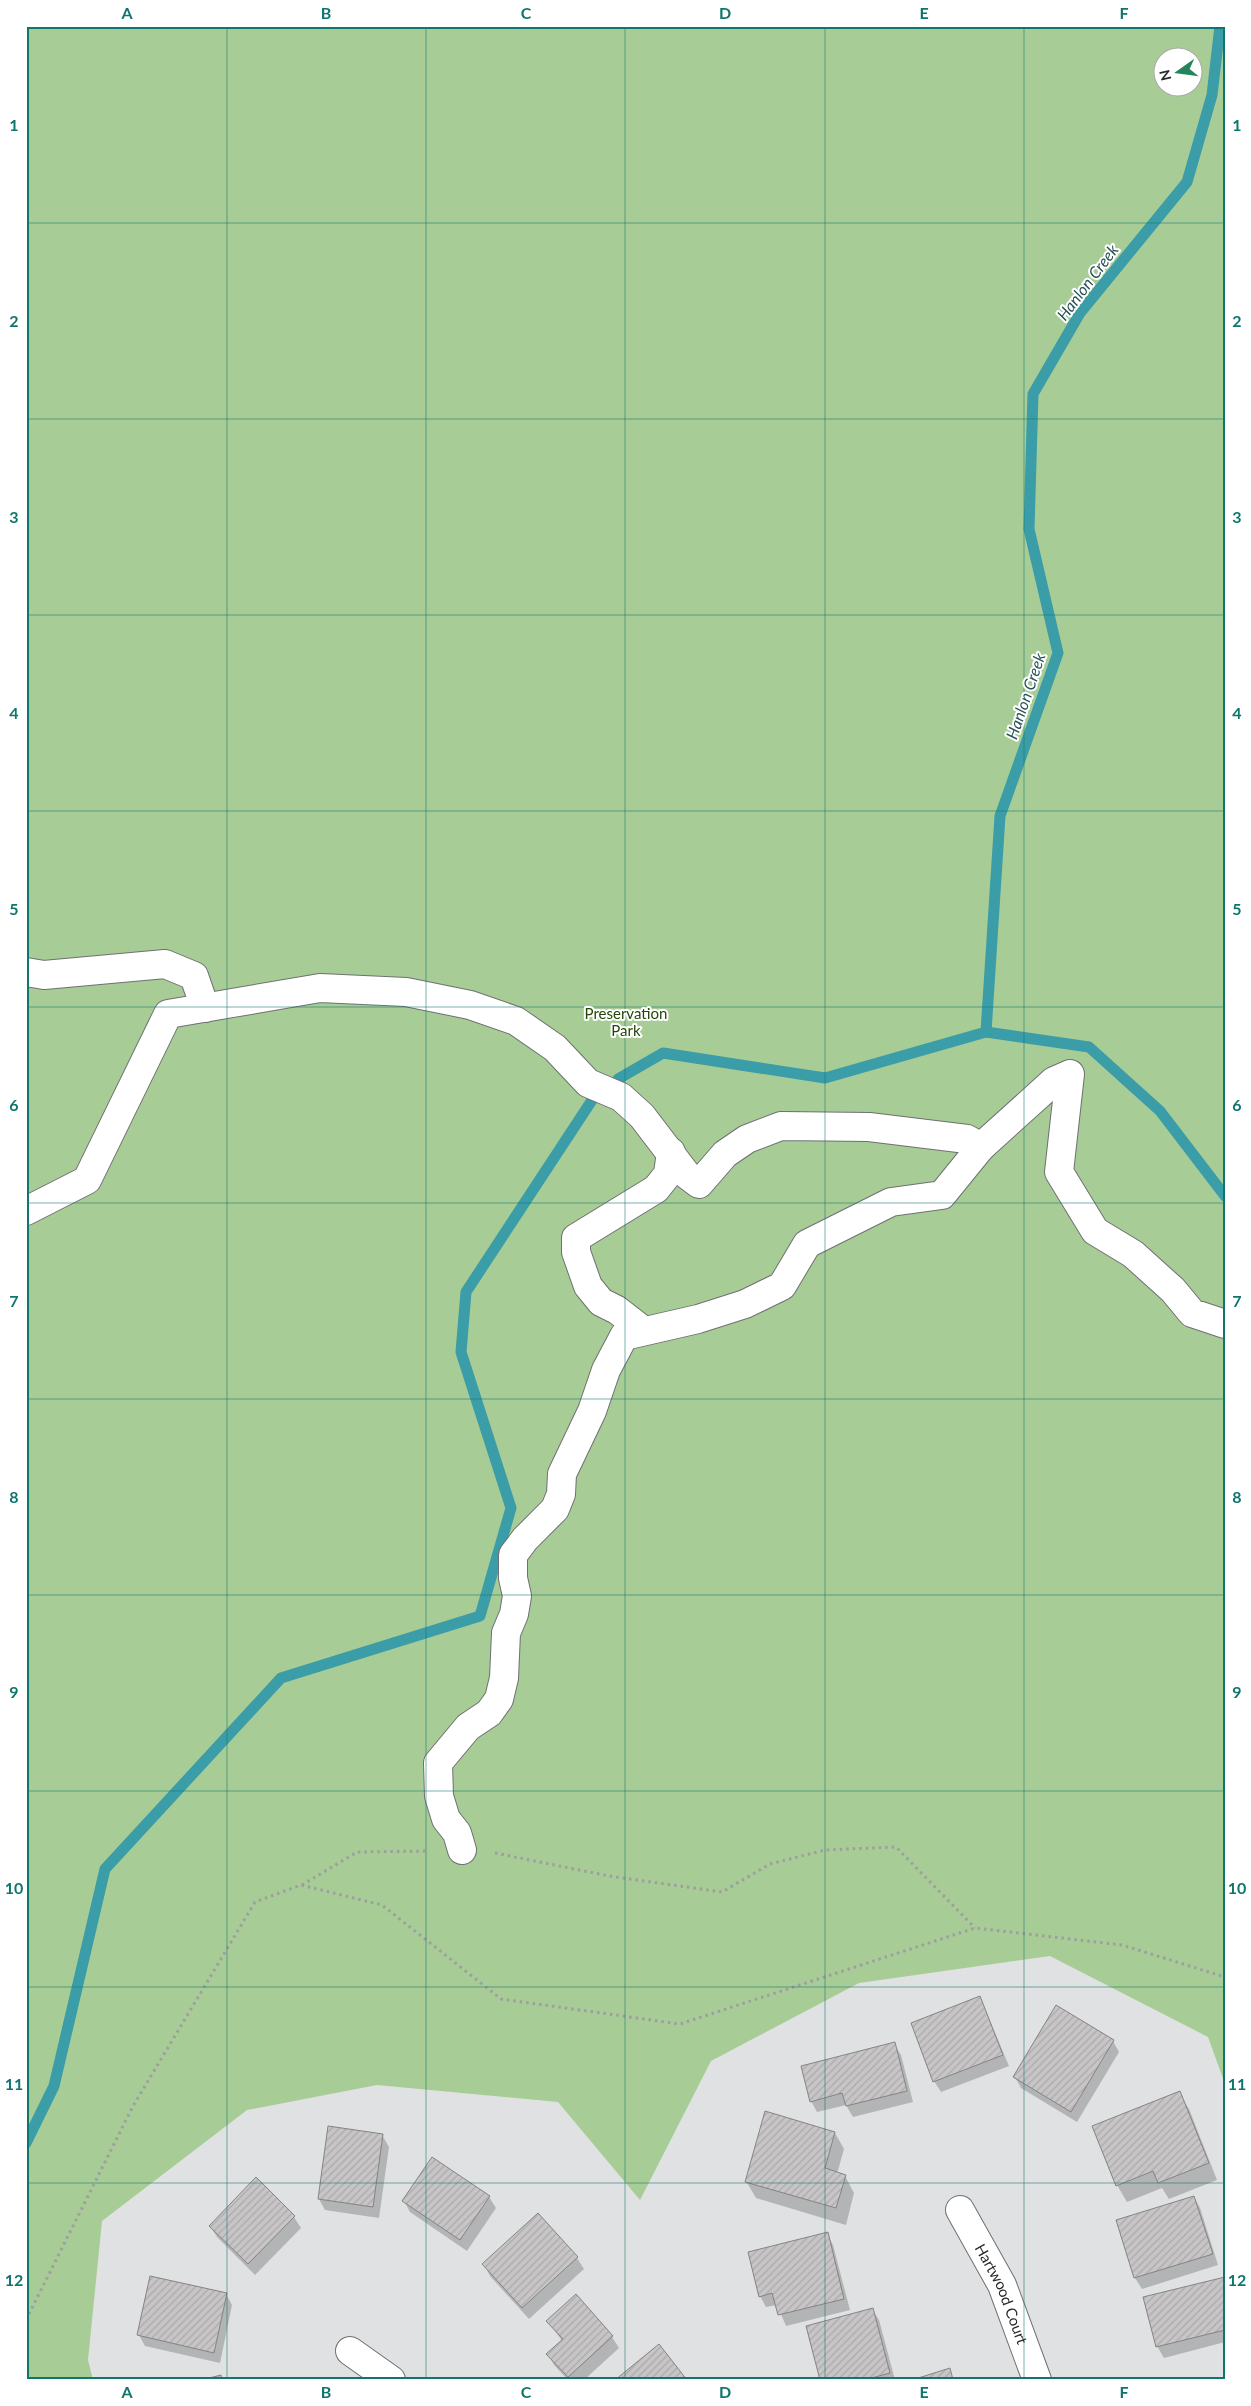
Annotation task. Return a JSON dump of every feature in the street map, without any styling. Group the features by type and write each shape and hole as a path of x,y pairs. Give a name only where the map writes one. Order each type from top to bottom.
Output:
{"street":[{"path":"26,972 44,975 166,964 194,976 205,1008"},
{"path":"26,1211 87,1180 168,1014 320,988 406,992 470,1005 516,1021 554,1048 588,1083 621,1097 642,1116 687,1175 700,1184 725,1154 747,1139 780,1126 869,1127 967,1139 981,1148"},
{"path":"462,1850 457,1833 446,1819 439,1796 438,1764 468,1727 489,1712 499,1698 504,1678 506,1633 514,1614 517,1596 512,1578 513,1555 525,1539 555,1509 561,1494 562,1474 592,1411 606,1370 624,1336 698,1319 744,1304 782,1286 807,1244 891,1202 942,1195 981,1148 1054,1081 1070,1074 1059,1172 1095,1231 1133,1254 1173,1290 1192,1313 1225,1324"},
{"path":"644,1331 617,1310 601,1302 588,1286 576,1252 576,1238 656,1189 668,1174 671,1152"},
{"name":"Hartwood Court","path":"960,2210 1002,2285 1037,2380"},
{"path":"350,2351 391,2380"}],"path":[{"path":"26,2320 133,2106 255,1902 301,1885 357,1852 479,1850 609,1876 722,1892 770,1864 825,1850 896,1847 975,1928"},
{"path":"301,1885 382,1905 501,1999 680,2024 975,1928 1122,1945 1225,1977"}],"green space":[{"name":"Preservation Park","path":"26,26 1225,26 1225,2084 1208,2037 1050,1956 859,1983 711,2061 640,2200 558,2102 377,2085 247,2110 102,2221 88,2360 93,2380 26,2380"}],"building":[{"path":"980,1996 1003,2055 933,2082 911,2023"},
{"path":"1056,2005 1114,2040 1071,2112 1013,2077"},
{"path":"895,2042 907,2091 846,2106 842,2093 810,2102 801,2066"},
{"path":"1180,2091 1209,2163 1158,2183 1153,2171 1116,2186 1092,2126"},
{"path":"765,2111 835,2132 825,2168 846,2175 836,2208 745,2182"},
{"path":"328,2126 383,2134 373,2207 318,2199"},
{"path":"432,2157 490,2196 460,2240 402,2201"},
{"path":"256,2177 295,2216 248,2264 209,2226"},
{"path":"1194,2196 1213,2254 1134,2278 1116,2220"},
{"path":"538,2213 578,2257 522,2308 482,2264"},
{"path":"828,2232 844,2299 778,2315 772,2293 759,2297 748,2252"},
{"path":"150,2276 227,2293 214,2353 137,2335"},
{"path":"1225,2277 1225,2330 1156,2347 1143,2297"},
{"path":"576,2294 613,2336 568,2377 546,2354 563,2339 546,2321"},
{"path":"873,2308 890,2373 864,2380 820,2380 806,2326"},
{"path":"659,2344 687,2380 615,2380"},
{"path":"950,2368 953,2380 912,2380"},
{"path":"221,2375 222,2380 201,2380"}],"waterway":[{"name":"Hanlon Creek","path":"986,1032 1000,816 1058,653 1029,529 1033,394 1080,313 1187,182 1212,95 1220,26"},
{"path":"618,1079 663,1053 825,1078 986,1032 1089,1047 1160,1111 1225,1196"},
{"path":"26,2143 54,2086 105,1869 281,1678 480,1616 511,1508 461,1352 466,1292 598,1091"}]}
